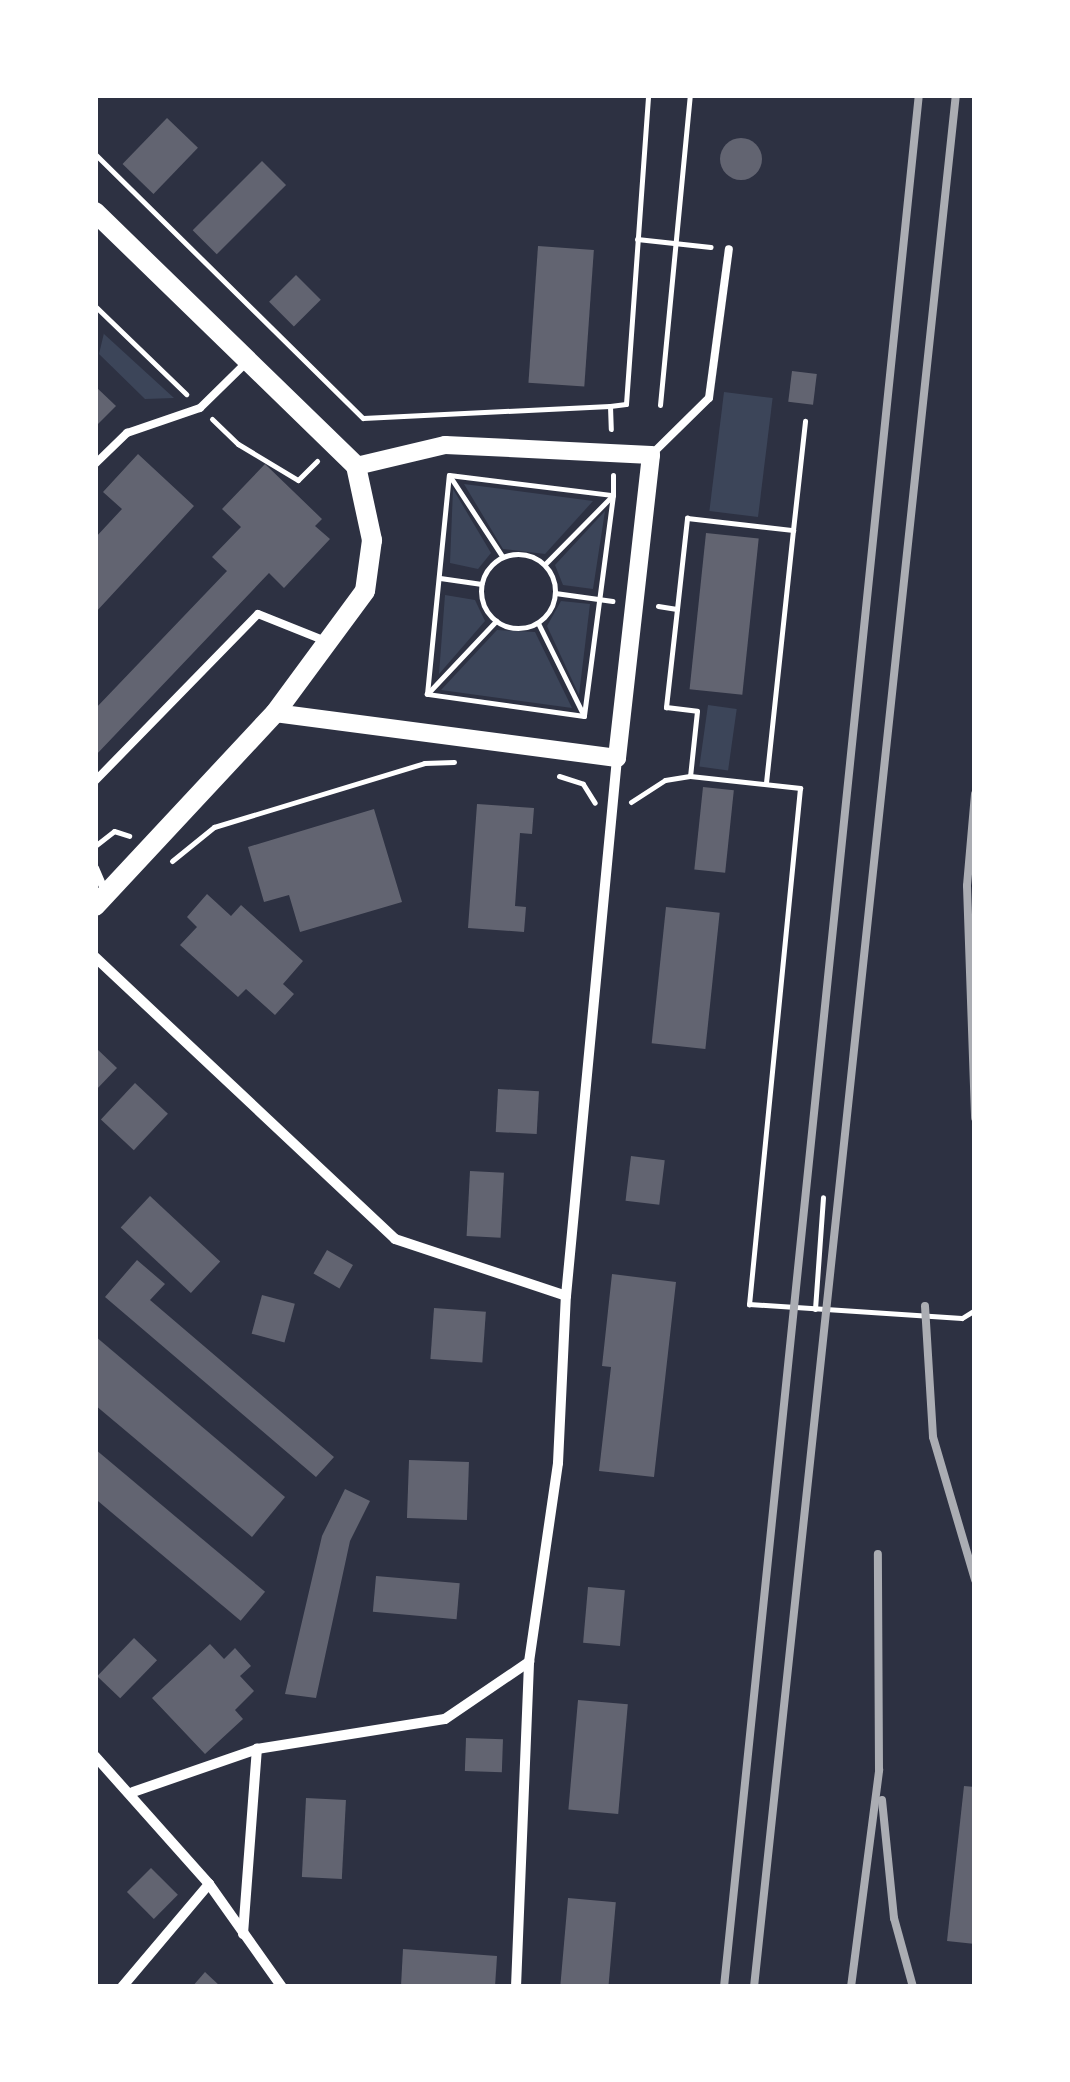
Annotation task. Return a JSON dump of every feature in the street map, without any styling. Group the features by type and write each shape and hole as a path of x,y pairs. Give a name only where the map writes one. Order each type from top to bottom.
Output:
{"main road":[{"path":"95,212 356,466 372,540 365,591 274,714 100,900"}],"street":[{"path":"356,466 445,445 612,448 651,455 617,758 566,1296 558,1464 529,1662 516,1987"},
{"path":"274,714 617,758"},
{"path":"95,957 395,1239 566,1296"},
{"path":"133,1792 257,1749 446,1719 529,1662"},
{"path":"243,1934 257,1749"},
{"path":"95,1756 133,1792 209,1884 282,1987"},
{"path":"122,1987 209,1884"}],"lane":[{"path":"651,455 709,398 728,249"},
{"path":"95,464 127,432 200,408 250,360"},
{"path":"95,781 258,614 328,642"},
{"path":"95,868 100,900"}],"path":[{"path":"95,306 238,444 298,480 364,418 626,404 648,95"},
{"path":"660,405 690,95"},
{"path":"95,154 364,418"},
{"path":"637,240 728,249"},
{"path":"584,716 613,495 610,406"},
{"path":"766,784 805,421"},
{"path":"449,475 613,495"},
{"path":"449,475 503,557"},
{"path":"427,694 449,475"},
{"path":"544,565 613,495"},
{"path":"690,776 697,711 666,708 687,518 792,530"},
{"path":"524,554 544,565 556,592 538,623 516,628 496,621 483,605 482,584 503,557 524,554"},
{"path":"440,578 482,584"},
{"path":"556,592 676,608"},
{"path":"427,694 496,621"},
{"path":"538,623 584,716"},
{"path":"427,694 584,716"},
{"path":"95,846 114,831 170,861 214,827 322,791 424,763 470,764"},
{"path":"556,776 583,784 596,803 613,804 636,801 665,780 690,776 800,788 749,1304 962,1318 975,1310"},
{"path":"815,1310 823,1197"}],"shaded area":[{"path":"104,333 174,398 145,399 99,354"},
{"path":"724,392 773,398 758,517 709,511"},
{"path":"464,484 593,501 545,554 503,549"},
{"path":"453,489 491,553 478,569 450,563"},
{"path":"605,511 593,589 563,585 555,565"},
{"path":"445,595 475,600 485,621 439,674"},
{"path":"561,601 590,604 579,695 547,626"},
{"path":"497,630 535,632 572,708 441,690"},
{"path":"708,705 737,709 728,770 699,766"}],"building":[{"path":"167,118 198,148 153,194 123,164"},
{"path":"741,138 756,144 762,159 756,174 741,180 726,174 720,159 726,144"},
{"path":"262,161 286,185 217,254 193,230"},
{"path":"538,246 594,250 584,387 528,383"},
{"path":"296,275 321,300 294,327 269,302"},
{"path":"792,371 817,374 813,405 788,402"},
{"path":"95,386 116,406 95,427"},
{"path":"138,454 194,506 95,613 95,538 122,509 103,492"},
{"path":"265,464 322,519 315,526 330,539 284,588 269,573 95,756 95,709 227,571 212,557 241,527 222,509"},
{"path":"706,533 759,539 742,695 690,689"},
{"path":"703,787 734,790 725,873 694,870"},
{"path":"477,804 534,808 532,834 520,833 515,906 526,907 524,932 468,928"},
{"path":"374,809 402,902 300,932 289,895 264,902 248,847"},
{"path":"207,894 231,916 241,905 303,961 283,984 294,994 275,1015 246,989 238,997 180,945 197,927 187,917"},
{"path":"666,907 720,913 705,1049 652,1043"},
{"path":"95,1047 117,1068 95,1091"},
{"path":"135,1083 168,1114 134,1150 101,1120"},
{"path":"498,1089 539,1091 537,1134 496,1132"},
{"path":"631,1156 665,1160 659,1205 626,1201"},
{"path":"470,1171 504,1173 501,1238 467,1236"},
{"path":"150,1196 220,1261 191,1293 121,1227"},
{"path":"327,1250 353,1265 339,1288 314,1273"},
{"path":"137,1260 165,1284 150,1300 334,1457 316,1477 105,1297"},
{"path":"612,1274 676,1282 654,1477 599,1471 611,1367 602,1366"},
{"path":"262,1295 295,1304 284,1342 252,1334"},
{"path":"434,1308 486,1312 482,1363 430,1359"},
{"path":"95,1336 285,1497 252,1537 95,1405"},
{"path":"95,1449 265,1592 241,1621 95,1499"},
{"path":"409,1460 469,1462 467,1520 407,1518"},
{"path":"345,1489 370,1501 350,1541 316,1698 285,1694 322,1536"},
{"path":"376,1576 460,1583 457,1619 373,1612"},
{"path":"588,1587 625,1590 620,1646 583,1643"},
{"path":"134,1638 157,1660 120,1698 97,1676"},
{"path":"210,1644 224,1659 235,1648 251,1666 240,1676 254,1691 235,1710 243,1719 205,1754 152,1698"},
{"path":"578,1700 628,1704 618,1814 568,1810"},
{"path":"466,1738 503,1739 502,1772 465,1771"},
{"path":"964,1786 975,1787 975,1944 947,1941"},
{"path":"306,1798 346,1800 342,1879 302,1877"},
{"path":"151,1868 178,1895 154,1919 127,1892"},
{"path":"568,1898 616,1902 608,1987 560,1987"},
{"path":"403,1949 497,1956 495,1987 401,1986"},
{"path":"205,1972 221,1987 192,1987"}],"railway":[{"path":"724,1987 919,95"},
{"path":"754,1987 956,95"},
{"path":"975,794 967,886 975,1118"},
{"path":"925,1306 933,1437 975,1580"},
{"path":"851,1987 879,1770 878,1554"},
{"path":"882,1800 894,1918 913,1987"}]}
